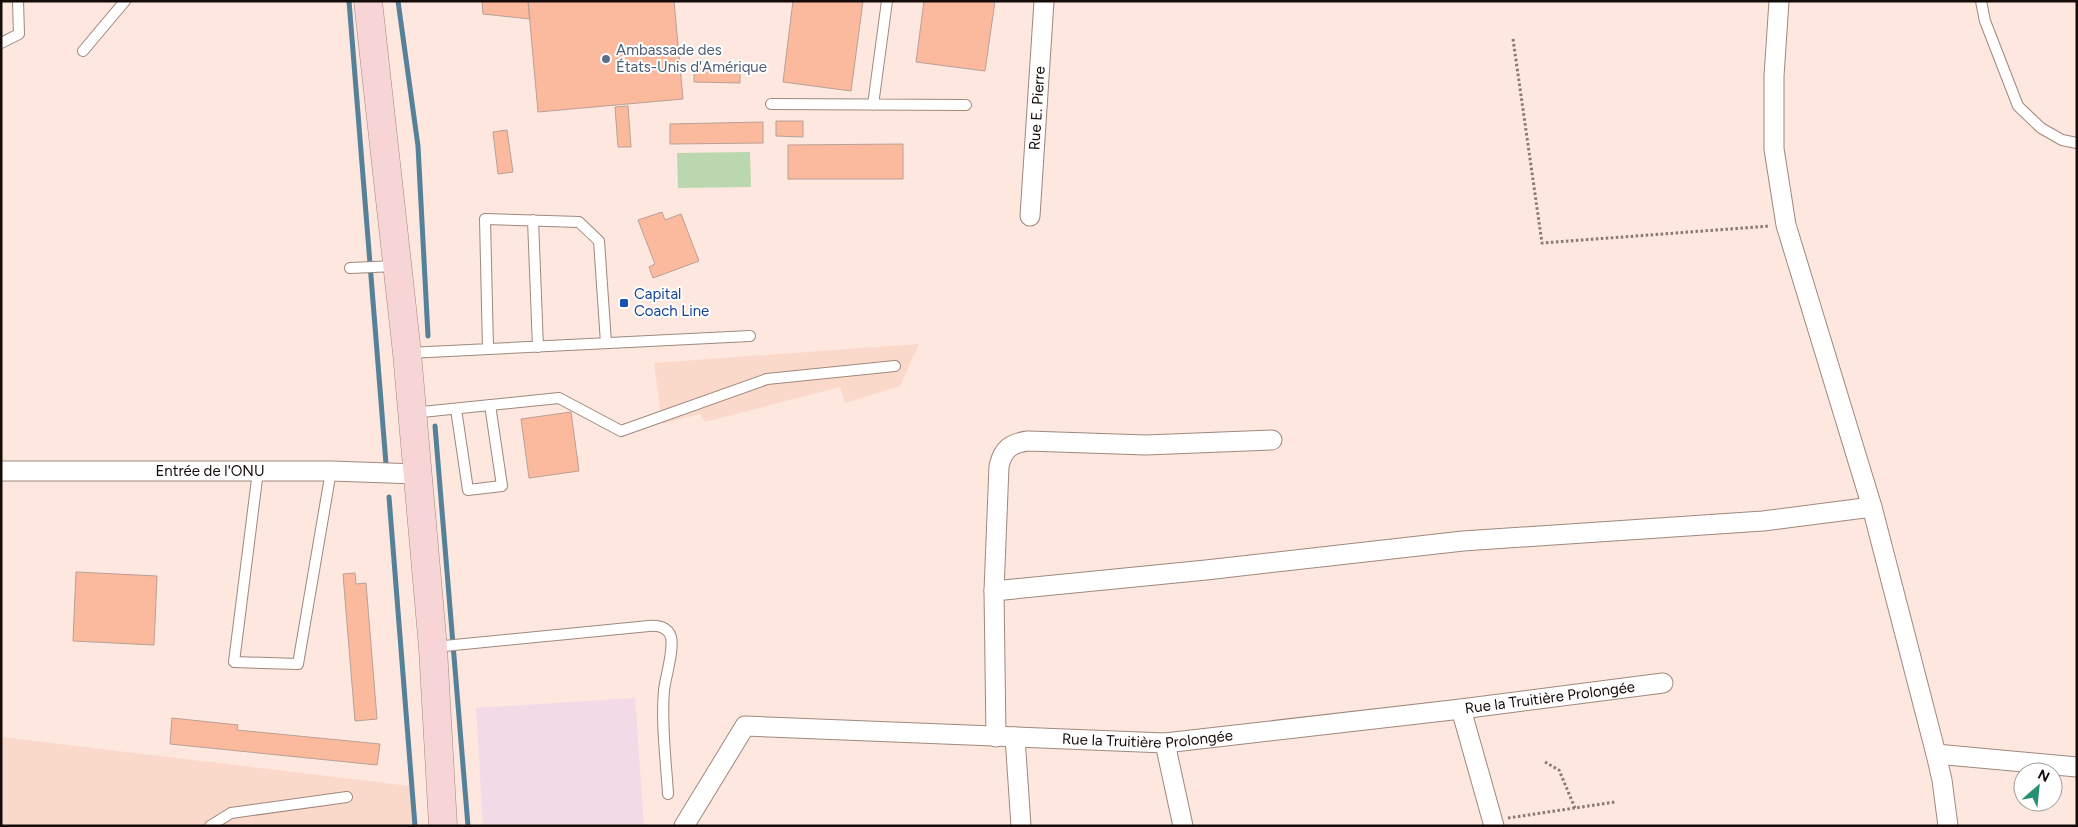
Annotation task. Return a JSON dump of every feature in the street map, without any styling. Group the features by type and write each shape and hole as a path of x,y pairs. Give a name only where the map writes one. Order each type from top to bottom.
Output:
{"main road":[{"path":"368,1 407,353 432,648 443,826"}],"street":[{"name":"Rue E. Pierre","path":"1030,216 1044,1"},
{"path":"1779,1 1774,76 1774,149 1786,224 1872,508 1936,754 1942,780 1948,826"},
{"path":"996,737 994,591 999,466 1001,457 1008,447 1016,442 1028,441 1146,445 1272,440"},
{"name":"Entrée de l'ONU","path":"1,471 331,471 417,474"},
{"path":"994,591 1216,569 1463,541 1763,521 1872,508"},
{"name":"Rue la Truitière Prolongée","path":"684,826 745,726 1165,743 1461,709 1663,683"},
{"path":"1461,709 1493,823"},
{"path":"1015,738 1021,826"},
{"path":"1165,743 1183,826"},
{"path":"1936,754 2077,767"}],"lane":[{"path":"1,43 19,34 18,1"},
{"path":"83,51 126,1"},
{"path":"872,104 887,1"},
{"path":"1981,1 1985,22 2018,106 2042,128 2062,140 2077,143"},
{"path":"771,104 966,105"},
{"path":"488,349 485,219 579,222 599,241 606,343"},
{"path":"533,220 538,347"},
{"path":"350,268 397,266"},
{"path":"407,353 750,336"},
{"path":"411,414 559,398 621,431 766,379 895,366"},
{"path":"456,409 468,490 502,486 490,405"},
{"path":"258,471 234,662 298,664 331,471"},
{"path":"432,648 659,625 666,629 670,634 672,643 664,691 668,794"},
{"path":"210,826 231,813 347,797"}],"path":[{"path":"1513,39 1542,243 1786,224"},
{"path":"1545,762 1559,770 1575,808"},
{"path":"1493,823 1615,802"}],"shaded area":[{"path":"919,344 900,386 845,403 840,387 705,422 700,414 662,424 654,363"},
{"path":"635,698 644,826 483,826 476,708"},
{"path":"1,737 410,786 412,826 1,826"}],"green space":[{"path":"750,152 751,187 678,188 677,153"}],"building":[{"path":"482,1 528,1 530,19 483,14"},
{"name":"Ambassade des États-Unis d'Amérique","path":"528,1 674,1 683,99 538,112"},
{"path":"793,1 863,1 851,91 783,82"},
{"path":"924,1 995,1 985,71 916,62"},
{"path":"740,69 740,83 694,82 694,70"},
{"path":"628,106 631,147 618,147 615,107"},
{"path":"776,121 803,121 803,137 776,136"},
{"path":"763,122 763,143 670,144 670,124"},
{"path":"507,130 513,172 498,174 493,132"},
{"path":"903,144 903,179 788,179 788,145"},
{"path":"662,212 665,220 681,214 699,261 653,278 649,267 655,264 638,220"},
{"path":"571,412 579,471 529,478 521,419"},
{"path":"76,572 157,576 154,645 73,641"},
{"path":"355,573 356,584 366,583 377,719 355,721 343,574"},
{"path":"172,718 238,725 237,730 380,744 377,765 170,744"}],"waterway":[{"path":"349,1 386,464"},
{"path":"398,1 418,146 428,336"},
{"path":"435,426 468,826"},
{"path":"389,497 415,826"}],"place":[{"name":"Ambassade des États-Unis d'Amérique","path":"606,59"},
{"name":"Capital Coach Line","path":"624,303"}]}
